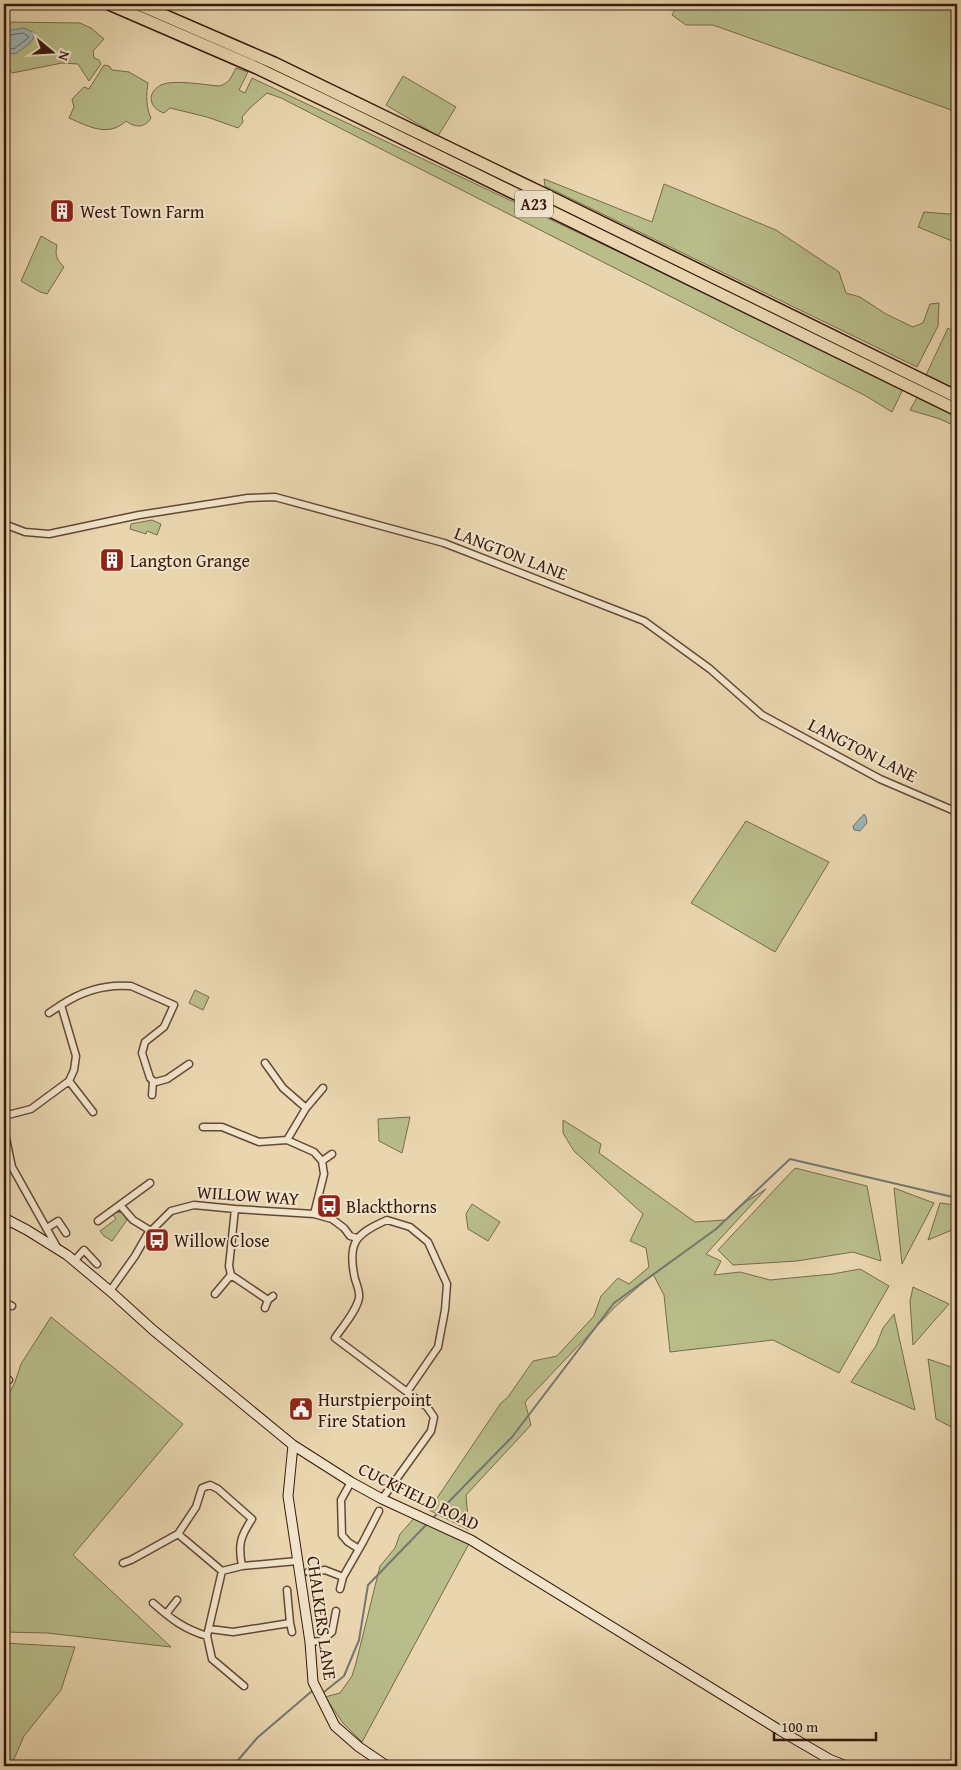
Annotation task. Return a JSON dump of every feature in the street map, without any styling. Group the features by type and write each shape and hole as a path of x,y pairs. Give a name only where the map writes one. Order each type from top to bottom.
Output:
{"highway":[{"name":"A23","path":"109,4 257,68 957,410"},
{"name":"A23","path":"138,4 283,67 957,397"}],"street":[{"name":"LANGTON LANE","path":"4,524 25,532 48,534 139,515 248,498 275,498 444,543 644,621 710,669 762,715 880,779 957,812"},
{"path":"48,1013 75,996 88,991 124,986 138,988 177,1007 164,1027 145,1042 142,1049 150,1078 153,1081 152,1095"},
{"path":"4,1116 31,1109 69,1081 76,1056 62,1005"},
{"path":"265,1063 283,1088 306,1108"},
{"path":"153,1081 163,1080 186,1064"},
{"path":"69,1081 93,1112"},
{"path":"287,1140 306,1108 323,1088"},
{"path":"203,1127 222,1127 259,1142 287,1140 314,1152 322,1161 324,1174 314,1214"},
{"path":"4,1129 12,1167 58,1248"},
{"path":"322,1161 332,1154"},
{"path":"98,1221 150,1183"},
{"name":"WILLOW WAY","path":"110,1291 151,1231 171,1211 194,1204 314,1214 332,1219 344,1228 350,1236 357,1238"},
{"path":"120,1205 133,1220 151,1231"},
{"path":"215,1294 230,1275 229,1266 236,1209"},
{"name":"CUCKFIELD ROAD","path":"4,1218 58,1248 153,1330 293,1445 351,1482 382,1499 479,1544 781,1731 829,1759 846,1766"},
{"path":"382,1499 431,1432 434,1417 427,1407 407,1392 335,1338 356,1307 360,1296 352,1263 353,1248 357,1238 370,1227 387,1220 410,1227 428,1242 447,1284 445,1310 438,1347 407,1392"},
{"path":"47,1228 58,1221 66,1233"},
{"path":"74,1261 84,1250 97,1264"},
{"path":"230,1275 270,1298 265,1308"},
{"path":"4,1302 12,1306"},
{"name":"CHALKERS LANE","path":"293,1445 288,1496 310,1642 313,1682 335,1726 359,1747 387,1766"},
{"path":"351,1482 341,1500 342,1535 348,1542 359,1549"},
{"path":"123,1563 178,1534 196,1507 202,1488 210,1485 218,1489 252,1519 242,1533 239,1551 242,1566"},
{"path":"340,1590 342,1577 379,1511"},
{"path":"178,1534 222,1571"},
{"path":"222,1571 242,1566 297,1561"},
{"path":"308,1572 325,1570 342,1577"},
{"path":"222,1571 207,1636 212,1658 244,1686"},
{"path":"287,1590 292,1632"},
{"path":"166,1614 177,1600"},
{"path":"153,1602 190,1631 207,1636"},
{"path":"310,1642 321,1641 332,1632 336,1611"},
{"path":"210,1629 233,1632 290,1623"}],"green space":[{"path":"678,4 957,4 957,112 713,25 686,25 672,15"},
{"path":"4,22 80,23 91,28 104,39 93,51 94,58 99,60 101,64 89,81 78,64 62,63 12,73 4,62"},
{"path":"104,65 109,66 112,70 129,72 148,83 147,101 151,118 146,124 136,126 126,121 112,129 105,130 91,127 69,118 74,107 72,99 84,87 89,89"},
{"path":"236,68 248,72 239,90 245,93 252,78 904,387 892,412 866,396 281,98 267,93 242,117 243,122 238,128 207,117 170,108 164,113 155,108 151,100 151,96 156,88 166,83 181,82 223,85 228,81"},
{"path":"403,76 456,107 438,136 386,105"},
{"path":"544,179 652,222 664,184 776,230 839,272 846,293 860,297 886,314 913,327 923,323 930,304 939,303 938,326 917,367 545,186"},
{"path":"924,212 949,214 957,212 957,243 918,227"},
{"path":"41,236 57,245 57,257 64,267 47,294 21,281"},
{"path":"948,328 957,334 957,390 926,375"},
{"path":"918,396 957,416 957,427 940,419 910,410"},
{"path":"152,520 161,524 157,535 147,531 146,534 130,529 131,524"},
{"path":"746,821 829,862 775,952 691,903"},
{"path":"195,990 209,997 203,1010 189,1003"},
{"path":"410,1117 402,1153 379,1141 378,1119"},
{"path":"563,1120 601,1144 599,1153 695,1222 725,1220 747,1201 766,1189 706,1254 721,1261 714,1275 740,1272 770,1280 832,1274 860,1269 889,1286 839,1373 773,1340 670,1352 664,1295 653,1274 615,1307 525,1402 531,1425 466,1495 469,1530 429,1510 501,1403 508,1397 533,1361 557,1356 594,1316 601,1296 618,1278 629,1284 649,1267 646,1248 630,1241 643,1214 574,1151 563,1133"},
{"path":"795,1168 867,1186 881,1261 853,1252 797,1261 733,1265 718,1250"},
{"path":"894,1188 934,1203 902,1264"},
{"path":"940,1203 956,1205 952,1230 928,1240"},
{"path":"472,1204 500,1222 488,1241 468,1229 466,1214"},
{"path":"116,1212 122,1213 127,1220 112,1241 100,1231 116,1219 113,1215"},
{"path":"913,1287 949,1304 913,1345 910,1301"},
{"path":"894,1314 915,1410 851,1382 876,1346 883,1328"},
{"path":"51,1317 183,1424 73,1555 171,1647 47,1633 4,1632 4,1403 15,1382 21,1364"},
{"path":"928,1359 957,1369 957,1430 936,1419"},
{"path":"417,1515 471,1540 362,1742 343,1723 325,1697 340,1693 352,1676 380,1566 395,1548 400,1534"},
{"path":"4,1643 75,1647 61,1690 24,1736 11,1766 4,1766"}],"water":[{"path":"24,28 35,33 30,43 15,54 4,52 4,31"},
{"path":"864,814 867,823 860,831 854,830 853,826"}],"waterway":[{"path":"432,1519 512,1437 614,1303 716,1229 790,1159 957,1198"},
{"path":"324,1692 344,1676 359,1640 368,1585 427,1524"},
{"path":"235,1766 257,1738 312,1691"}],"place":[{"name":"West Town Farm","path":"62,211"},
{"name":"Langton Grange","path":"112,560"},
{"name":"Blackthorns","path":"329,1206"},
{"name":"Willow Close","path":"157,1240"},
{"name":"Hurstpierpoint Fire Station","path":"301,1409"}]}
